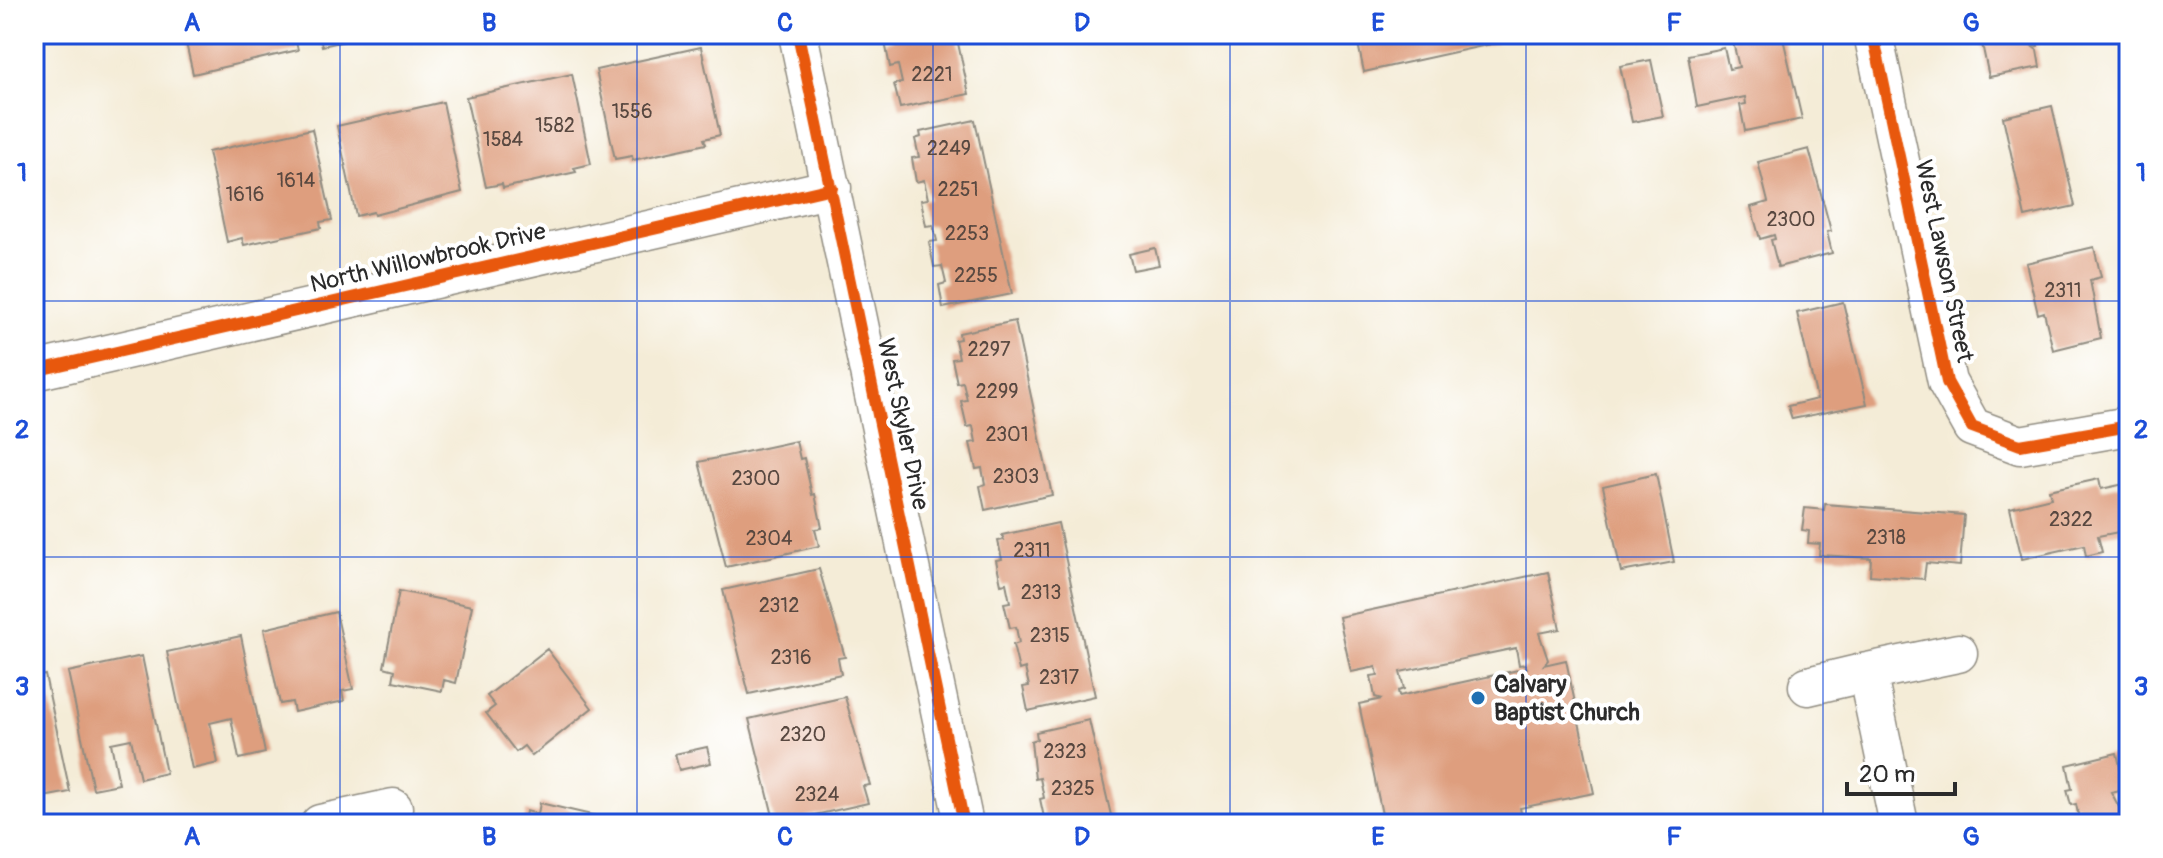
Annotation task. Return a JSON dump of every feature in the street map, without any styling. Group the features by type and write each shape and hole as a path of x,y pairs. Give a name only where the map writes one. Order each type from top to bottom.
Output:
{"street":[{"name":"West Skyler Drive","path":"798,34 964,824"},
{"name":"West Lawson Street","path":"1873,34 1947,382 1972,427 2020,445 2129,426"},
{"name":"North Willowbrook Drive","path":"34,371 832,188"},
{"path":"1808,686 1958,653"},
{"path":"1867,672 1899,824"},
{"path":"320,824 393,808"}],"building":[{"path":"184,34 294,34 298,50 193,74"},
{"path":"319,34 372,34 372,35 322,46"},
{"path":"891,34 956,34 969,94 900,108 894,84 902,83 898,65 890,67 885,42 893,40"},
{"path":"1356,34 1494,34 1496,43 1364,72"},
{"path":"1731,34 1782,34 1802,119 1745,131 1740,105 1746,104 1745,97 1697,107 1688,55 1724,48 1729,69 1739,67"},
{"path":"1980,34 2036,34 2038,46 2033,47 2037,50 2040,67 1989,77"},
{"path":"701,47 720,135 704,139 706,144 633,160 632,156 615,159 596,70"},
{"path":"1651,60 1663,116 1632,122 1620,66"},
{"path":"572,74 591,164 574,168 576,172 503,188 502,184 486,187 466,97"},
{"path":"443,102 462,192 374,215 373,212 356,216 337,126"},
{"path":"2052,106 2075,206 2025,217 2003,117"},
{"path":"975,120 1012,294 943,308 939,285 946,283 942,266 934,267 929,242 937,241 933,225 926,226 921,200 928,199 924,180 916,182 912,158 919,157 915,139 921,137 920,132"},
{"path":"312,129 332,220 320,222 321,228 244,245 242,238 227,242 208,152"},
{"path":"1809,149 1831,231 1827,232 1832,253 1778,267 1771,240 1775,239 1774,235 1760,239 1751,207 1768,202 1758,162"},
{"path":"2094,247 2101,277 2090,280 2101,338 2053,350 2044,312 2038,314 2026,263"},
{"path":"1155,248 1159,265 1133,270 1129,254"},
{"path":"1843,302 1867,404 1792,419 1788,406 1817,399 1797,313"},
{"path":"1015,321 1052,495 985,510 980,486 985,484 982,468 976,469 970,443 976,442 973,426 967,427 961,401 967,400 963,382 957,383 952,359 959,358 955,340 960,339 959,333"},
{"path":"796,441 800,459 804,458 812,495 815,494 822,528 815,529 819,546 726,567 699,462"},
{"path":"1656,474 1674,562 1621,572 1603,486"},
{"path":"2099,479 2101,489 2129,483 2129,530 2098,536 2102,552 2086,556 2084,545 2022,559 2010,508 2051,498 2049,490"},
{"path":"1825,504 1964,515 1960,566 1926,563 1924,579 1870,575 1871,558 1819,555 1820,544 1808,543 1809,531 1802,530 1805,508 1824,510"},
{"path":"1058,523 1095,696 1028,711 1023,687 1029,686 1025,668 1019,670 1013,645 1019,643 1016,627 1010,628 1004,603 1010,602 1006,583 1001,584 996,560 1002,559 998,541 1004,540 1002,535"},
{"path":"819,569 845,657 838,658 841,674 749,694 723,590"},
{"name":"Calvary Baptist Church","path":"1548,572 1560,629 1539,633 1548,660 1544,665 1566,660 1594,793 1520,808 1522,818 1515,819 1516,824 1384,824 1359,704 1382,699 1375,697 1371,676 1378,675 1376,667 1351,672 1339,617","holes":["1516,648 1519,665 1525,664 1527,668 1399,696 1398,691 1404,689 1400,672"]},
{"path":"399,591 472,606 456,683 444,680 442,691 393,681 395,670 384,667"},
{"path":"336,612 353,689 342,691 344,701 294,712 292,702 280,704 264,629"},
{"path":"241,636 265,753 239,759 231,718 210,723 218,763 192,769 167,652"},
{"path":"547,649 592,708 532,756 524,746 516,752 486,713 495,706 487,696"},
{"path":"142,656 166,773 140,779 131,739 111,743 119,784 93,789 68,672"},
{"path":"45,675 70,792 43,797 34,757 34,677"},
{"path":"845,697 870,785 863,786 868,803 775,824 749,719"},
{"path":"1089,720 1113,824 1045,822 1040,799 1044,798 1040,778 1035,779 1031,741 1037,739 1036,732"},
{"path":"707,747 711,763 679,770 675,754"},
{"path":"2117,753 2125,789 2111,792 2119,807 2129,805 2129,824 2080,824 2076,804 2071,805 2067,790 2072,789 2067,765"},
{"path":"540,803 613,820 612,824 524,824 526,811 538,814"}],"cycle path":[{"path":"798,34 964,824"},
{"path":"1873,34 1947,382 1972,427 2020,445 2129,426"},
{"path":"34,371 832,188"}],"place":[{"name":"Calvary Baptist Church","path":"1478,698"}]}
